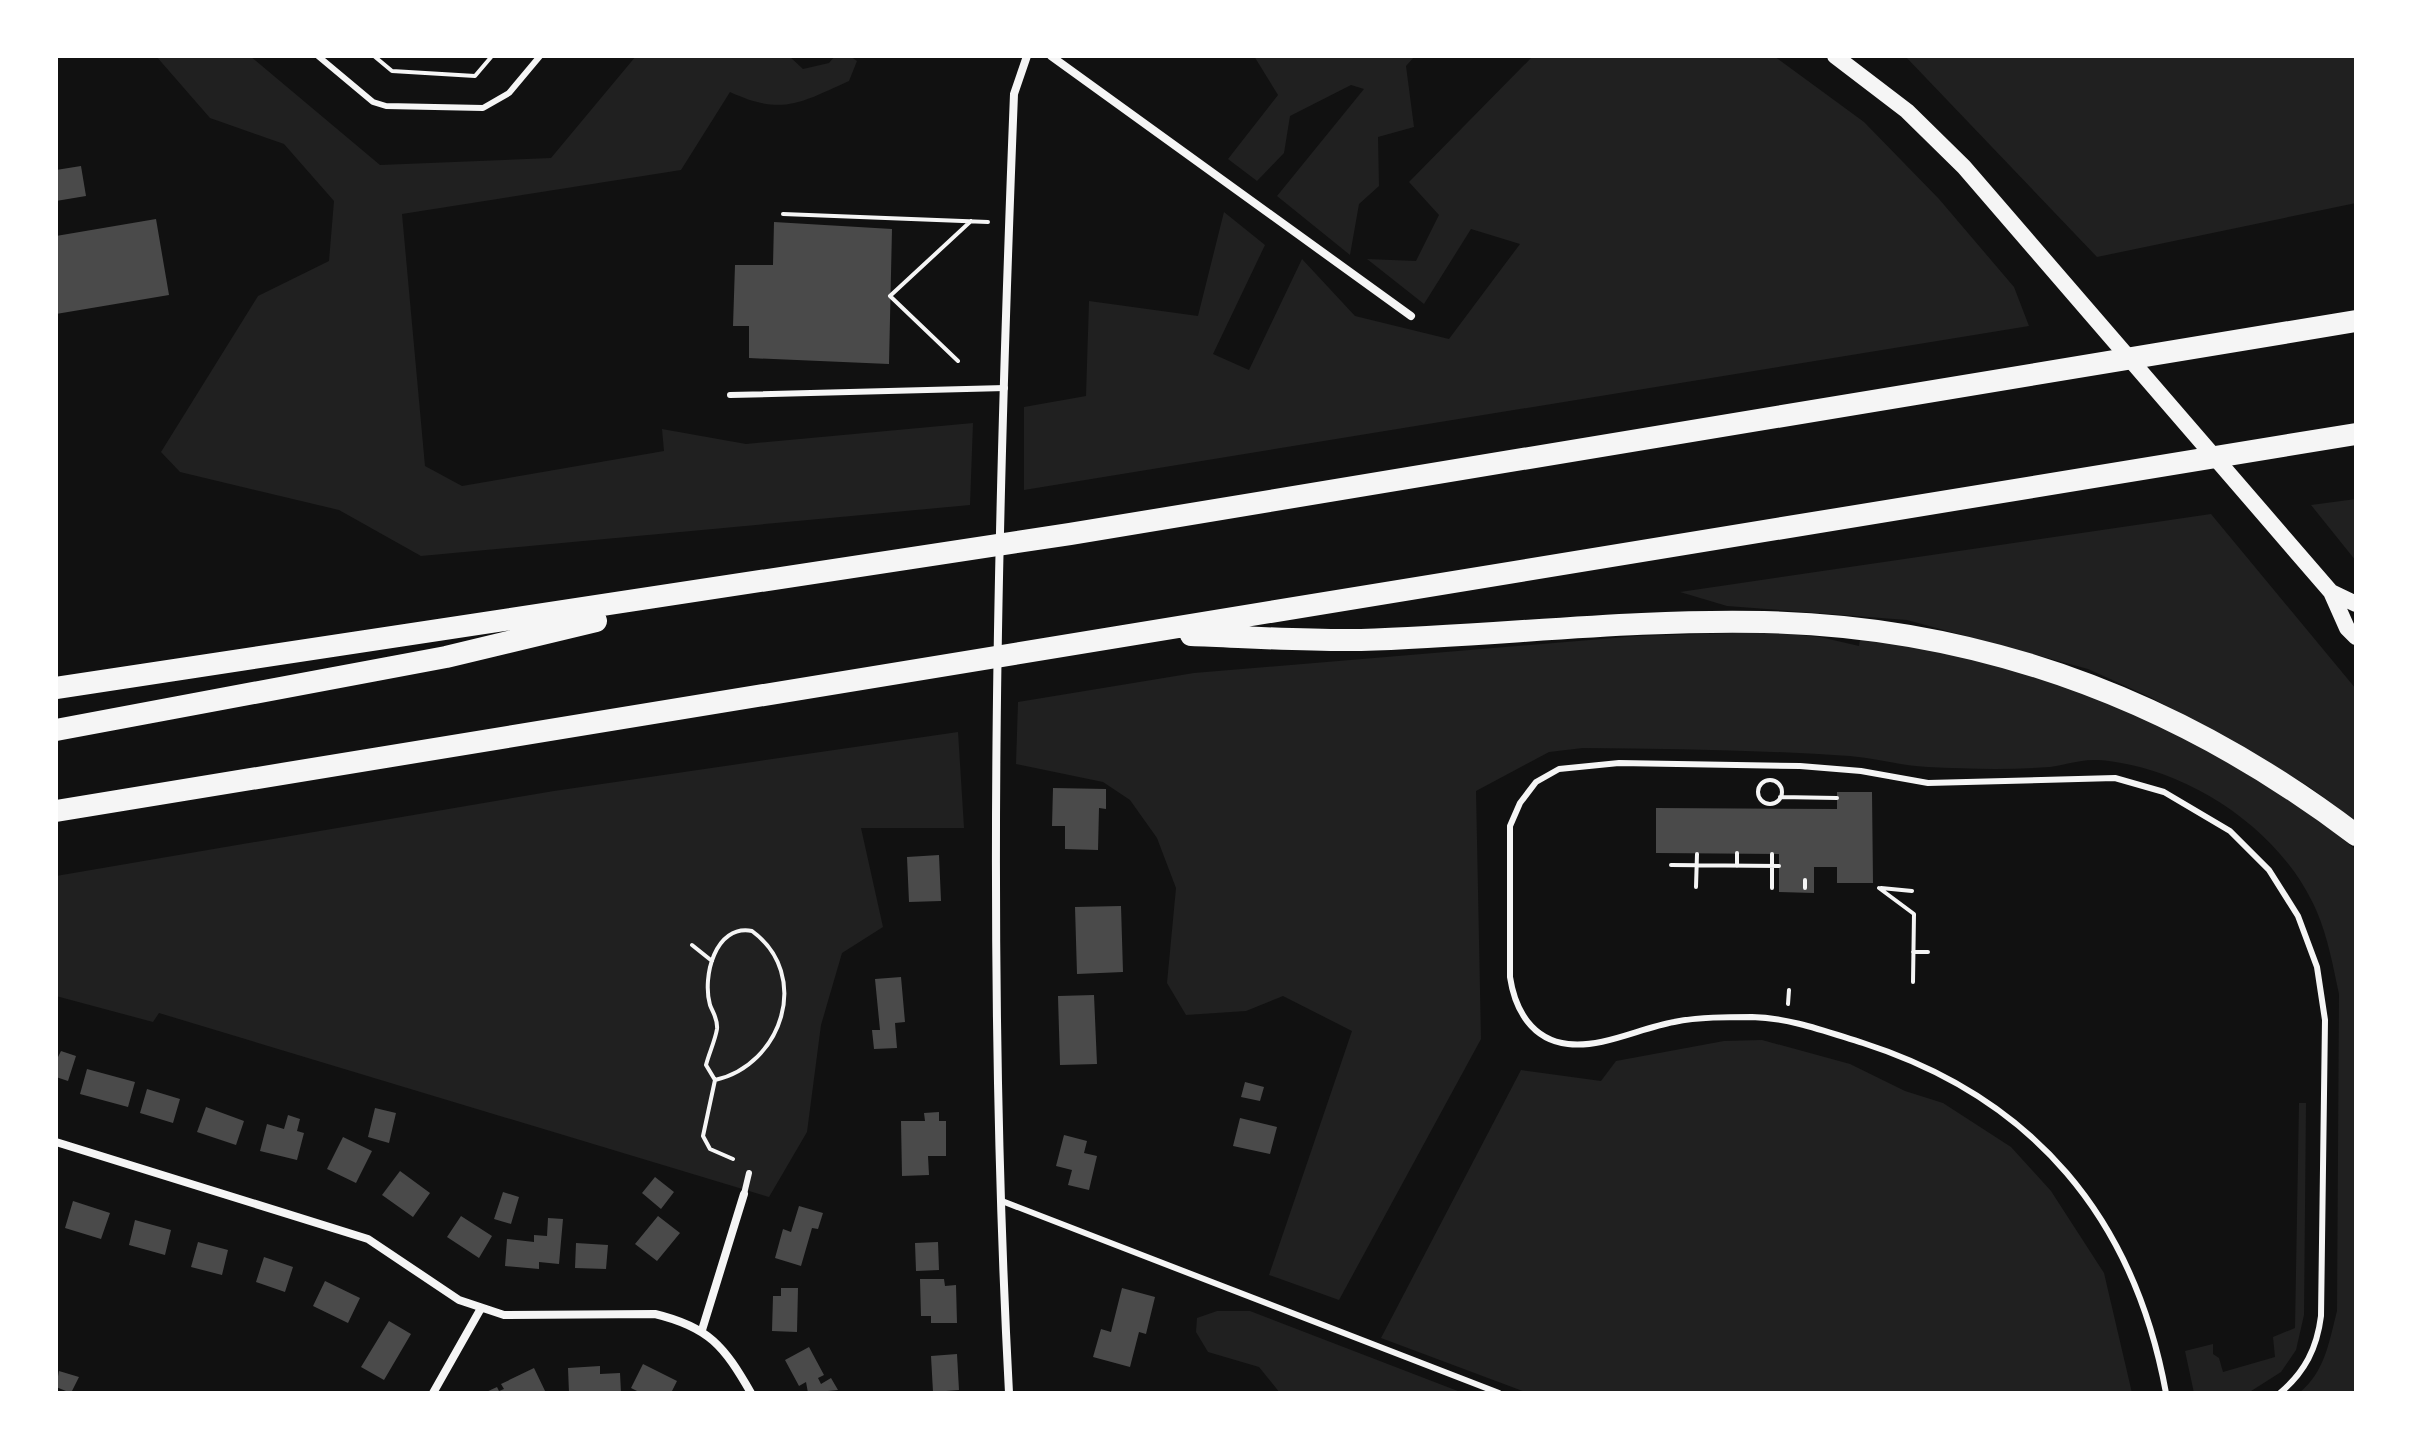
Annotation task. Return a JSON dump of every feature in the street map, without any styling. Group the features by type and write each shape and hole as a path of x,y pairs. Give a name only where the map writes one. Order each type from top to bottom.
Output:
{"highway":[{"path":"56,688 733,587 2356,321"},
{"path":"56,811 2356,434"},
{"path":"56,730 446,657 733,587"},
{"path":"1146,633 1359,640 1716,621 1844,628 1921,638 1996,653 2070,675 2140,704 2248,759 2356,835"}],"main road":[{"path":"1835,56 1907,111 1964,167 2080,297 2331,592 2347,628 2356,637"},
{"path":"2331,592 2356,604"}],"street":[{"path":"1009,1393 996,967 997,723 1014,94 1017,77 1027,56"},
{"path":"1051,56 1411,316"},
{"path":"56,1142 368,1239 459,1300 480,1310 504,1315 655,1314 702,1330 732,1359 751,1393"},
{"path":"702,1330 744,1194"},
{"path":"433,1393 480,1310"}],"lane":[{"path":"318,56 373,102 386,106 483,108 509,93 540,56"},
{"path":"730,395 1005,388"},
{"path":"2166,1393 2145,1305 2126,1261 2090,1203 2045,1149 2013,1120 1967,1088 1914,1061 1786,1019 1691,1020 1596,1043 1568,1044 1543,1037 1526,1020 1514,1000 1510,977 1510,826 1520,803 1536,782 1559,769 1619,763 1800,766 1861,771 1928,783 2115,778 2164,792 2209,816 2250,850 2285,892 2309,941 2323,994 2321,1316 2313,1352 2299,1375 2280,1393"},
{"path":"744,1194 749,1173"},
{"path":"1002,1201 1499,1393"}],"path":[{"path":"374,56 392,71 475,76 492,56"},
{"path":"783,214 988,222"},
{"path":"958,361 890,296 971,221"},
{"path":"1771,779 1778,782 1780,797 1774,804 1761,801 1758,796 1760,784 1771,779"},
{"path":"1780,797 1837,798"},
{"path":"1790,798 1790,808"},
{"path":"1737,853 1737,866"},
{"path":"1696,887 1697,854"},
{"path":"1772,854 1772,888"},
{"path":"1671,865 1779,866"},
{"path":"1805,880 1805,888"},
{"path":"1912,891 1879,888 1914,914 1913,982"},
{"path":"715,1080 752,1065 770,1043 781,1021 785,987 775,958 752,931 734,932 726,936 712,961 708,986 717,1027 706,1065 715,1080 703,1136 716,1154 733,1159"},
{"path":"692,945 700,955 712,961"},
{"path":"1913,952 1928,952"},
{"path":"1788,1004 1789,990"}],"shaded area":[{"path":"156,56 250,56 380,165 551,158 636,56 789,56 803,69 829,63 835,56 850,56 857,61 849,81 791,104 764,104 730,92 681,170 402,214 425,466 462,486 664,451 662,429 746,444 973,423 970,505 421,556 339,510 180,472 161,452 258,296 329,261 334,201 284,144 210,118"},
{"path":"1254,56 1415,56 1406,66 1414,127 1378,137 1379,186 1359,204 1350,255 1277,196 1364,89 1351,85 1290,116 1284,153 1257,181 1228,159 1278,95"},
{"path":"1533,56 1774,56 1864,122 1939,199 2014,287 2029,326 1024,490 1024,407 1086,396 1089,301 1198,316 1224,212 1265,245 1213,354 1249,370 1302,259 1355,316 1449,339 1520,244 1471,229 1424,304 1367,259 1416,261 1439,215 1409,182"},
{"path":"1905,56 2356,56 2356,203 2097,257"},
{"path":"2356,499 2356,561 2311,505"},
{"path":"2211,514 2356,689 2356,821 2308,786 2245,749 2152,698 2088,669 1907,620 1727,606 1680,592"},
{"path":"1769,632 1820,637 1859,646 1860,639 1959,654 2088,694 2184,736 2230,762 2316,818 2356,850 2356,1393 2299,1393 2320,1366 2337,1311 2339,994 2317,912 2301,882 2280,854 2227,807 2164,775 2131,765 2098,760 2050,767 1973,769 1817,754 1583,748 1549,752 1476,791 1481,1039 1339,1300 1269,1275 1352,1031 1283,996 1246,1011 1186,1015 1167,983 1176,888 1157,838 1130,800 1103,782 1016,764 1018,702 1194,673 1638,636"},
{"path":"958,732 964,828 861,828 883,927 842,953 821,1025 807,1132 769,1197 159,1013 153,1022 56,996 56,876 554,791"},
{"path":"1762,1040 1850,1064 1905,1091 1943,1103 2011,1147 2051,1191 2104,1273 2132,1393 1528,1393 1381,1338 1521,1070 1601,1081 1616,1061 1724,1041"},
{"path":"2299,1103 2306,1103 2304,1315 2296,1350 2281,1372 2248,1393 2194,1393 2185,1351 2213,1344 2213,1354 2219,1358 2223,1372 2275,1357 2273,1337 2295,1328"},
{"path":"1217,1311 1250,1311 1463,1393 1280,1393 1259,1367 1208,1352 1196,1332 1197,1318"}],"building":[{"path":"81,166 86,196 56,201 56,170"},
{"path":"156,219 169,295 56,314 56,236"},
{"path":"774,222 892,229 889,364 749,358 749,326 733,326 735,265 773,265"},
{"path":"1053,788 1106,789 1106,809 1099,808 1098,850 1065,849 1065,826 1052,826"},
{"path":"1837,792 1872,792 1873,883 1837,883 1837,867 1814,867 1814,893 1779,892 1779,854 1656,853 1656,808 1837,809"},
{"path":"939,855 941,901 909,902 907,857"},
{"path":"1121,906 1123,972 1077,974 1075,907"},
{"path":"901,977 905,1022 895,1023 897,1048 874,1049 872,1030 880,1030 875,979"},
{"path":"1094,995 1097,1064 1060,1065 1058,996"},
{"path":"61,1051 76,1056 68,1081 56,1077 56,1061"},
{"path":"87,1069 135,1082 128,1107 80,1094"},
{"path":"1245,1082 1264,1087 1260,1101 1241,1097"},
{"path":"147,1089 180,1099 173,1123 140,1113"},
{"path":"206,1107 244,1121 236,1145 197,1132"},
{"path":"375,1108 396,1113 389,1143 368,1137"},
{"path":"939,1112 939,1121 946,1121 946,1156 928,1156 929,1175 902,1176 901,1121 925,1121 924,1113"},
{"path":"288,1115 300,1119 297,1131 304,1133 297,1160 260,1151 267,1124 284,1129"},
{"path":"1240,1118 1277,1127 1270,1154 1233,1146"},
{"path":"1064,1135 1087,1141 1084,1153 1097,1156 1089,1190 1068,1185 1072,1170 1056,1166"},
{"path":"343,1137 372,1151 356,1183 327,1169"},
{"path":"400,1171 430,1193 413,1217 382,1195"},
{"path":"655,1177 674,1192 661,1209 642,1193"},
{"path":"503,1192 519,1197 511,1224 494,1219"},
{"path":"73,1201 110,1213 101,1239 65,1228"},
{"path":"799,1206 823,1213 818,1229 812,1228 801,1266 775,1258 783,1229 791,1232"},
{"path":"461,1216 492,1236 479,1258 447,1237"},
{"path":"658,1216 680,1233 657,1261 635,1244"},
{"path":"548,1218 563,1219 559,1264 539,1262 539,1269 505,1266 507,1239 534,1242 534,1235 547,1236"},
{"path":"135,1220 171,1230 165,1255 129,1245"},
{"path":"198,1242 228,1250 222,1275 191,1267"},
{"path":"938,1242 939,1270 916,1271 915,1243"},
{"path":"576,1243 608,1245 606,1269 575,1268"},
{"path":"264,1257 293,1267 285,1292 256,1282"},
{"path":"920,1279 944,1279 945,1286 956,1285 957,1323 931,1323 931,1316 921,1316"},
{"path":"325,1281 360,1298 348,1323 313,1306"},
{"path":"781,1288 798,1288 797,1332 772,1331 773,1296 781,1296"},
{"path":"1122,1288 1155,1297 1146,1334 1139,1332 1130,1367 1093,1357 1101,1329 1111,1332"},
{"path":"389,1321 411,1334 384,1380 361,1367"},
{"path":"809,1347 824,1375 818,1378 821,1384 831,1378 838,1390 808,1393 806,1382 799,1386 785,1360"},
{"path":"957,1354 959,1390 933,1392 931,1356"},
{"path":"643,1364 677,1381 671,1393 641,1393 631,1388"},
{"path":"600,1366 600,1374 620,1373 621,1393 569,1393 568,1368"},
{"path":"534,1368 546,1393 484,1393 497,1387 499,1391 504,1389 501,1384"},
{"path":"59,1371 79,1377 71,1393 56,1387"}]}
